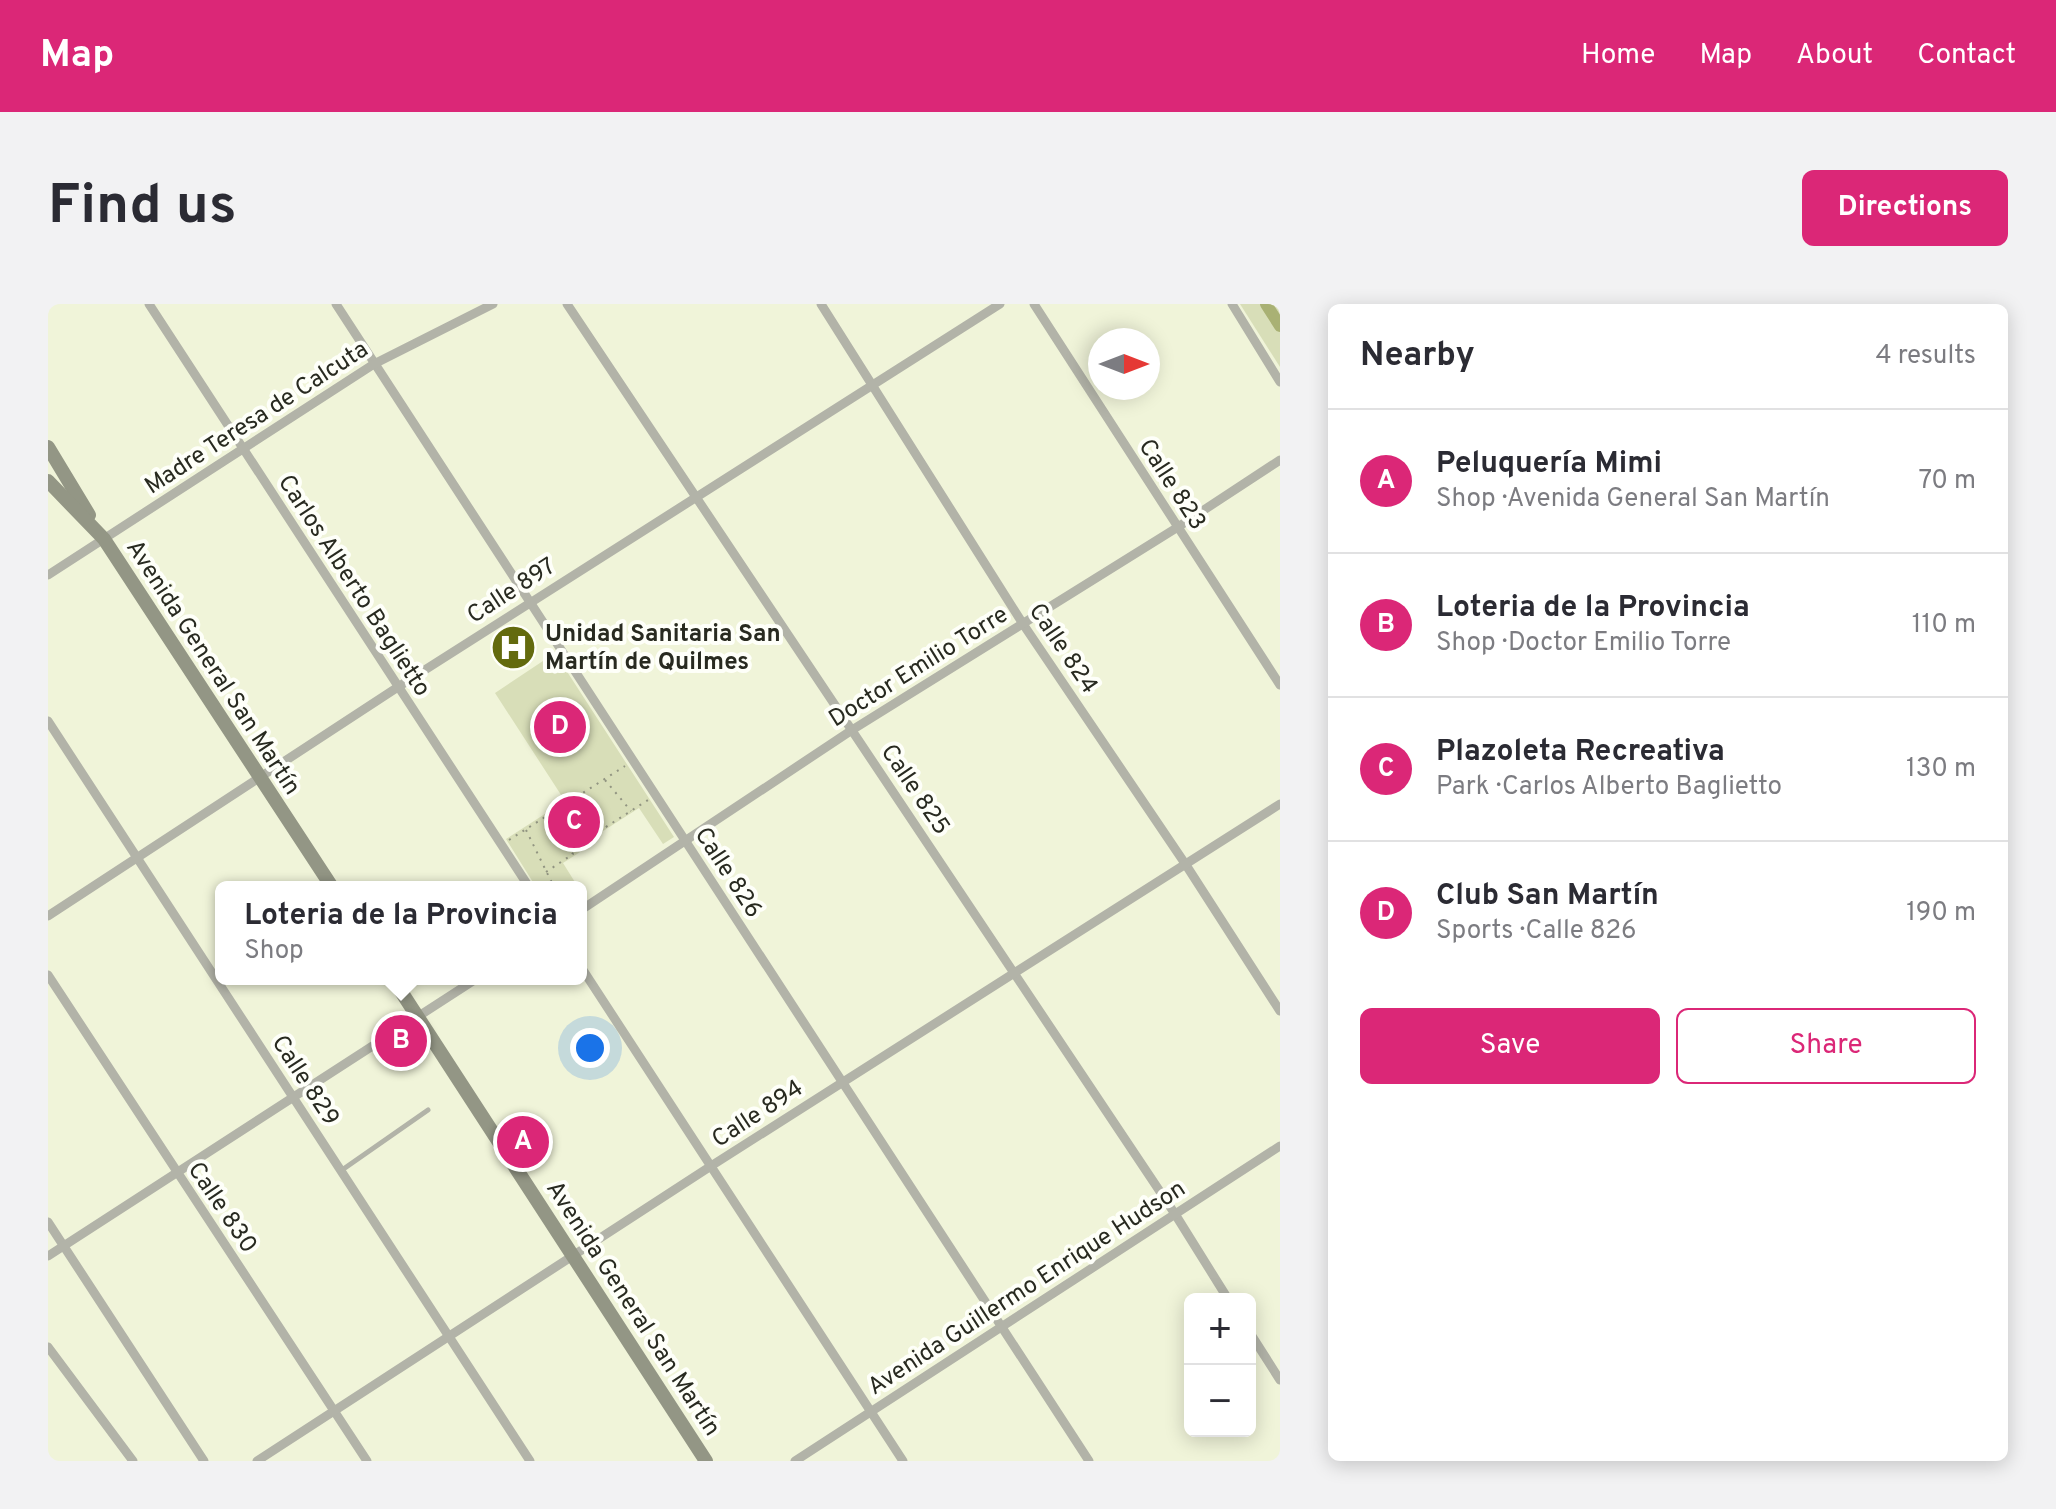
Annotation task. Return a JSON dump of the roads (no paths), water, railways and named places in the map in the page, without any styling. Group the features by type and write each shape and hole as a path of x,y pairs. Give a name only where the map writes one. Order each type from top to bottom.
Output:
{"main road":[{"path":"48,447 104,539"},
{"name":"Avenida General San Martín","path":"48,481 104,539 328,881"},
{"name":"Avenida General San Martín","path":"397,985 706,1461"}],"street":[{"name":"Carlos Alberto Baglietto","path":"149,304 525,881"},
{"name":"Calle 826","path":"336,304 1089,1461"},
{"name":"Madre Teresa de Calcuta","path":"48,575 375,363 493,304"},
{"name":"Calle 825","path":"567,304 1015,973 1224,1293"},
{"name":"Calle 824","path":"821,304 1023,624 1186,865 1280,1011"},
{"name":"Calle 897","path":"48,916 529,602 1000,304"},
{"name":"Calle 823","path":"1034,304 1280,685"},
{"path":"1232,304 1280,382"},
{"name":"Doctor Emilio Torre","path":"587,906 852,730 1280,460"},
{"name":"Calle 829","path":"48,721 215,976"},
{"name":"Calle 894","path":"257,1461 711,1166 1280,804"},
{"name":"Calle 830","path":"48,975 367,1461"},
{"path":"587,976 903,1461"},
{"name":"Calle 829","path":"221,985 530,1461"},
{"path":"48,1256 178,1175 292,1096 467,985"},
{"name":"Avenida Guillermo Enrique Hudson","path":"795,1461 1280,1146"},
{"path":"48,1222 204,1461"},
{"path":"1256,1342 1280,1380"},
{"path":"48,1347 133,1461"}],"lane":[{"path":"341,1170 428,1110"}],"waterway":[{"path":"1266,304 1280,326"}],"place":[{"name":"Unidad Sanitaria San Martín de Quilmes","path":"514,647"},
{"name":"Club San Martín","path":"560,727"},
{"name":"Plazoleta Recreativa","path":"574,822"},
{"name":"Loteria de la Provincia","path":"401,1041"},
{"name":"Peluquería Mimi","path":"523,1142"}]}
